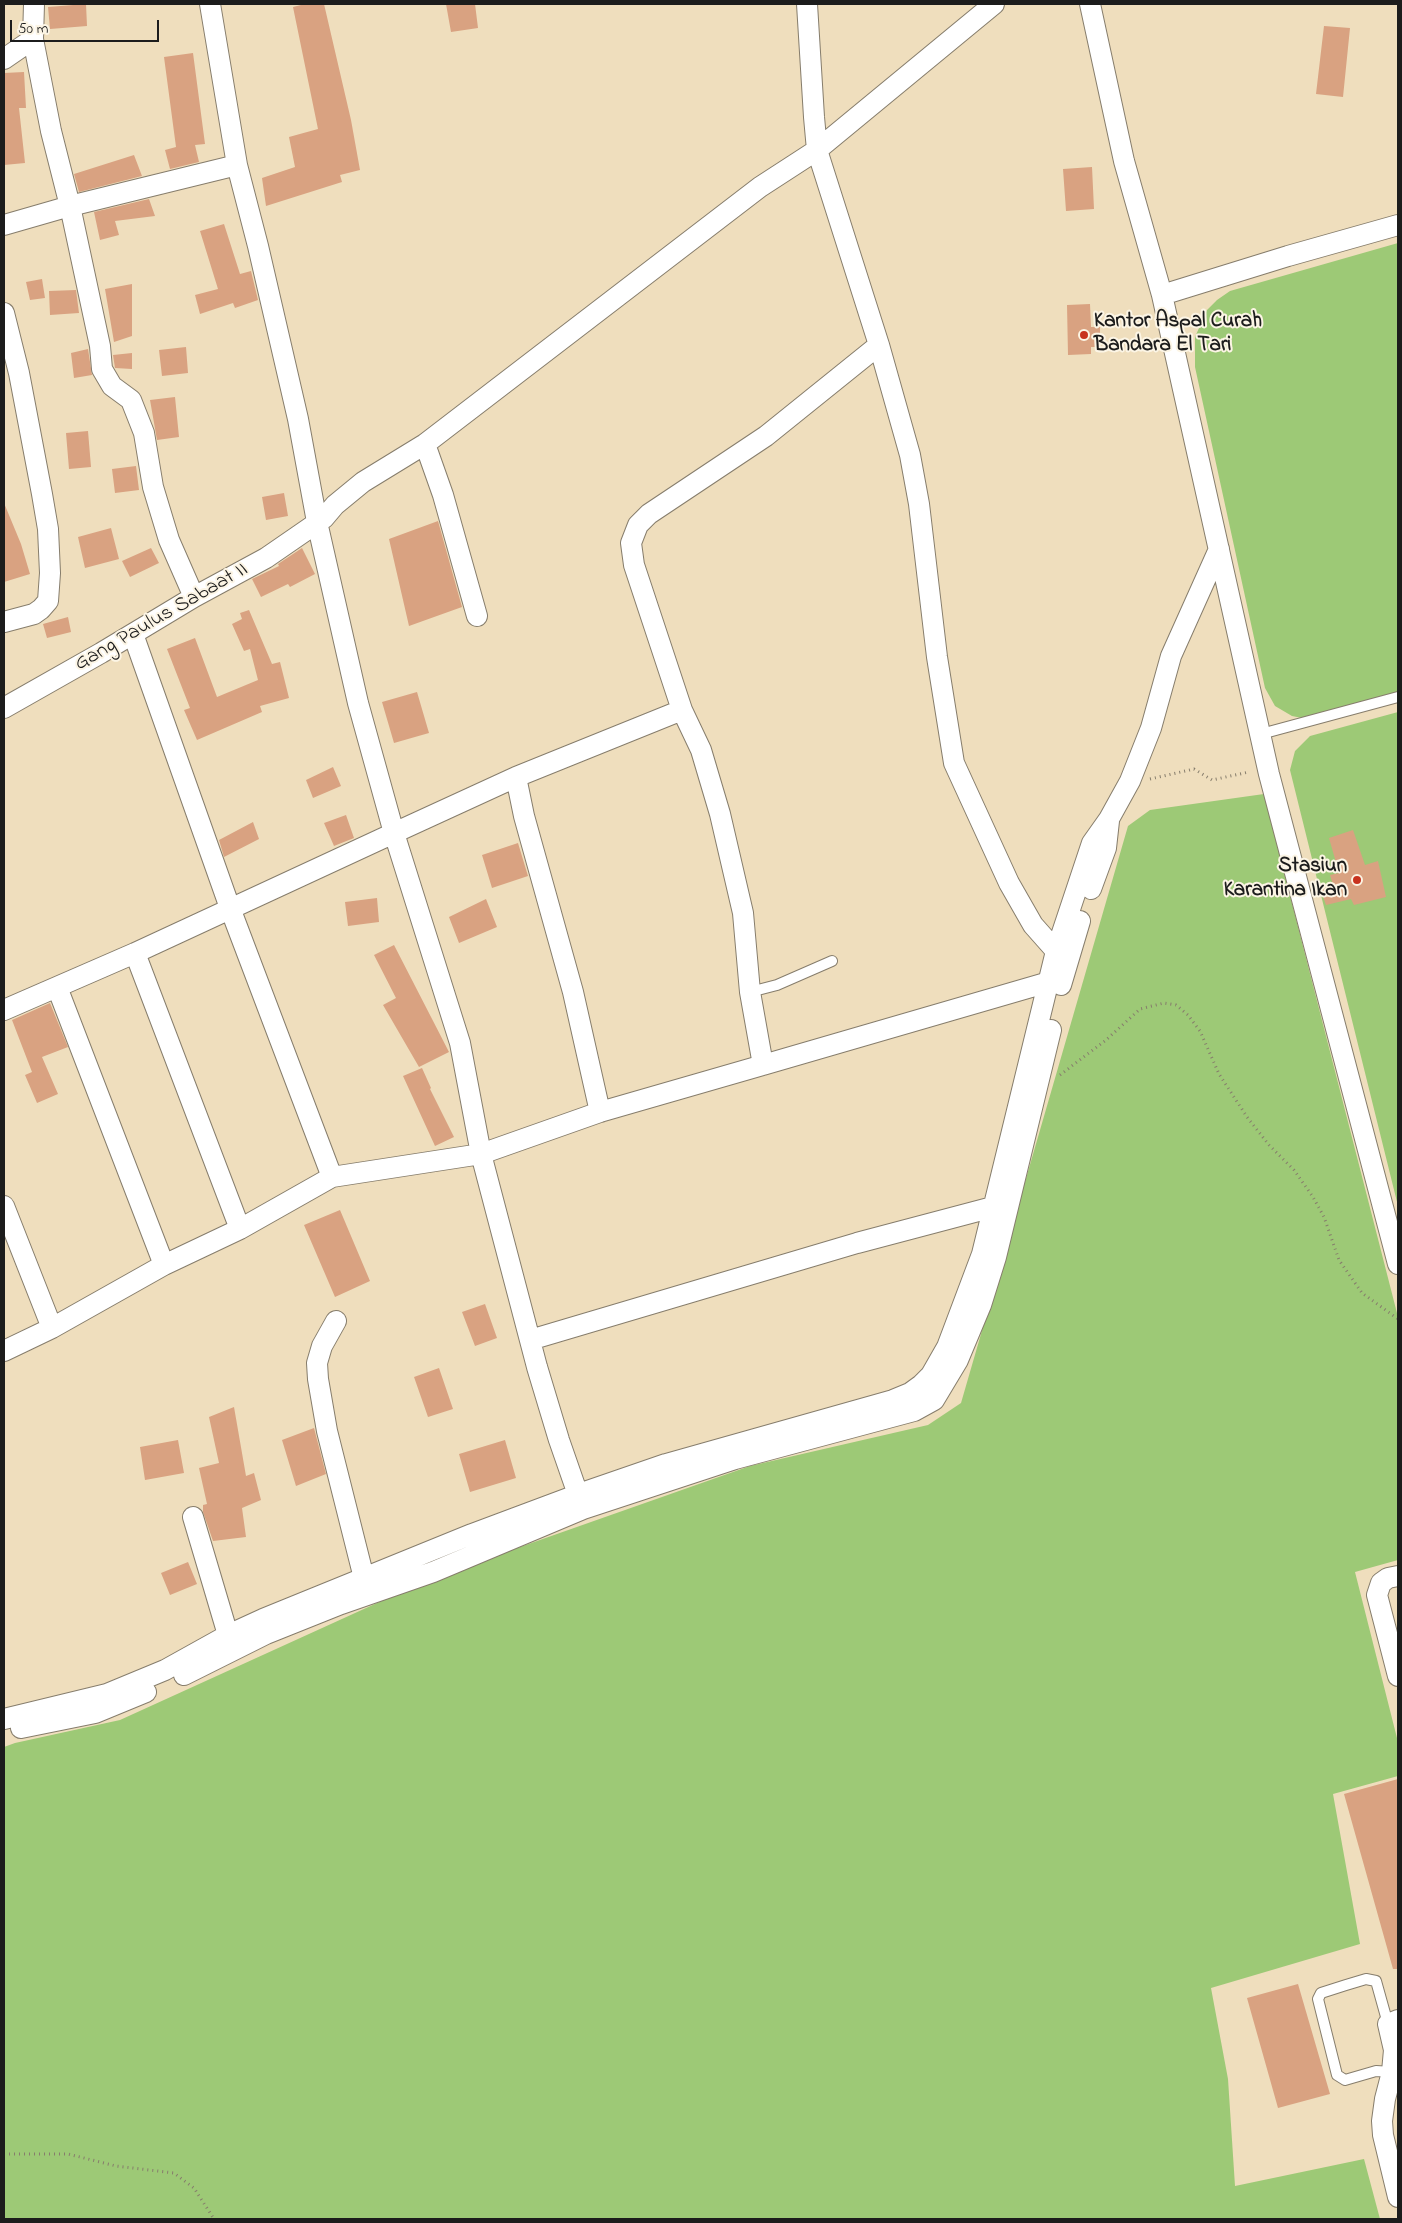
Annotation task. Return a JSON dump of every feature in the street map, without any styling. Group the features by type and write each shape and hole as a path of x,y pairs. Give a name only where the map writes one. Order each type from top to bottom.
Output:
{"street":[{"path":"34,4 33,39 50,131 70,206 96,328 102,370 112,386 131,400 144,432 153,487 169,540 194,597"},
{"path":"210,4 237,165 296,409 317,522 358,703 394,833 460,1043 481,1154 530,1340 559,1440 581,1501"},
{"path":"808,4 814,117 818,150 879,345 913,471 919,504 937,656 954,763 1009,883 1033,925 1063,955"},
{"name":"Gang Paulus Sabaat II","path":"4,708 194,597 266,558 317,522 364,482 425,444 753,193 818,150 994,4"},
{"path":"1090,4 1124,161 1162,295 1271,780 1398,1264"},
{"path":"4,59 33,39"},
{"path":"4,225 70,206 237,165"},
{"path":"1162,295 1288,256 1398,225"},
{"path":"4,313 7,344 19,373 42,494 48,529 50,573 48,601 41,609 34,614 4,622"},
{"path":"764,1065 750,992 743,913 720,814 700,750 682,710 634,565 631,543 638,525 649,514 766,436 879,345"},
{"path":"425,444 446,504 477,616"},
{"path":"4,1719 107,1694 165,1670 228,1635 365,1586 581,1501 666,1464 892,1400 910,1393 930,1375 947,1347 982,1254 1092,843 1109,819 1130,781 1151,728 1170,656 1219,550"},
{"path":"133,634 230,908 332,1177"},
{"path":"4,1010 135,953 516,777 682,710"},
{"path":"516,777 524,816 573,992 600,1112"},
{"path":"135,953 240,1229"},
{"path":"4,1351 52,1328 164,1265 240,1229 332,1177 481,1154 600,1112 1056,980"},
{"path":"581,1501 914,1411 934,1400 958,1360 980,1305 996,1257 1037,1092 1056,980"},
{"path":"57,987 164,1265"},
{"path":"4,1206 52,1328"},
{"path":"530,1340 857,1243 993,1208"},
{"path":"336,1321 322,1346 317,1363 318,1379 328,1431 365,1586"},
{"path":"193,1517 228,1635"},
{"path":"1398,1576 1388,1578 1382,1583 1377,1595 1398,1676"},
{"path":"4,1731 72,1719 117,1705 365,1586"},
{"path":"1393,2022 1394,2050 1392,2072 1382,2121 1383,2135 1398,2197"}],"lane":[{"path":"1261,734 1398,697"},
{"path":"750,992 776,985 832,961"},
{"path":"1392,2072 1376,2071 1344,2080 1337,2075 1318,1999 1321,1994 1346,1984 1366,1979 1376,1981 1393,2022"}],"path":[{"path":"1130,781 1164,777 1194,769 1212,780 1248,772 1271,780"},
{"path":"1037,1092 1092,1050 1140,1009 1164,1003 1176,1005 1188,1015 1200,1031 1218,1074 1247,1117 1269,1145 1294,1170 1313,1197 1324,1217 1339,1260 1362,1293 1398,1319"},
{"path":"4,2154 68,2154 116,2166 174,2173 194,2188 214,2219"}],"green space":[{"path":"1398,243 1398,693 1302,718 1292,716 1275,706 1265,688 1195,367 1195,337 1207,310 1230,291"},
{"path":"1398,712 1398,1206 1290,770 1295,751 1310,736"},
{"path":"1264,794 1398,1317 1398,1560 1355,1572 1398,1742 1398,1776 1333,1794 1360,1944 1211,1988 1228,2079 1235,2186 1364,2159 1380,2219 4,2219 4,1747 120,1720 432,1578 750,1466 928,1425 961,1403 1128,826 1150,810"}],"building":[{"path":"86,4 87,26 50,29 48,7"},
{"path":"305,4 324,4 351,120 360,170 340,175 342,182 266,206 262,178 295,167 289,137 318,129 293,7"},
{"path":"446,4 475,4 478,28 451,32"},
{"path":"1324,26 1350,28 1343,97 1316,94"},
{"path":"193,53 205,144 195,145 199,162 170,169 165,150 176,147 164,57"},
{"path":"24,72 26,108 19,108 25,163 4,165 4,73"},
{"path":"134,155 142,176 79,192 74,174"},
{"path":"1092,167 1094,209 1066,211 1063,169"},
{"path":"149,199 155,216 115,221 119,235 100,240 94,212"},
{"path":"224,224 240,274 251,271 258,300 235,308 233,303 200,314 195,295 218,289 200,231"},
{"path":"42,279 45,298 30,300 26,282"},
{"path":"132,284 132,336 114,342 105,289"},
{"path":"76,290 79,313 50,315 49,291"},
{"name":"Kantor Aspal Curah Bandara El Tari","path":"1090,304 1091,327 1100,327 1100,347 1091,347 1091,354 1068,355 1067,305"},
{"path":"186,347 188,373 162,376 159,350"},
{"path":"88,349 92,375 74,378 71,353"},
{"path":"132,353 132,369 115,368 113,355"},
{"path":"175,397 179,437 157,440 150,400"},
{"path":"88,431 91,467 69,469 66,433"},
{"path":"136,466 139,490 115,493 112,469"},
{"path":"284,493 288,516 266,520 262,497"},
{"path":"4,503 21,544 30,574 4,582"},
{"path":"438,521 462,607 409,626 389,539"},
{"path":"111,528 119,559 85,568 78,537"},
{"path":"151,548 159,563 130,577 122,561"},
{"path":"302,548 315,574 290,587 288,584 261,597 252,579 279,566 278,564"},
{"path":"249,610 272,664 280,662 289,698 260,706 262,712 197,740 184,710 190,708 167,649 195,638 217,697 258,680 250,649 244,651 232,624 242,619 240,613"},
{"path":"68,617 71,632 47,638 43,624"},
{"path":"417,692 429,733 394,743 382,702"},
{"path":"333,767 341,786 313,798 306,780"},
{"path":"346,815 354,838 334,846 324,823"},
{"path":"253,822 259,839 224,857 219,840"},
{"name":"Stasiun Karantina Ikan","path":"1353,830 1365,865 1378,861 1386,897 1354,905 1351,899 1326,905 1320,888 1333,885 1330,875 1339,873 1329,838"},
{"path":"518,843 528,876 492,888 482,855"},
{"path":"377,898 379,922 348,926 345,902"},
{"path":"486,899 497,927 459,943 449,917"},
{"path":"394,945 449,1052 419,1067 383,1005 396,998 374,955"},
{"path":"50,1003 68,1047 42,1057 58,1094 37,1103 25,1075 32,1072 12,1020"},
{"path":"422,1068 430,1089 454,1137 435,1146 403,1076"},
{"path":"340,1210 370,1281 335,1297 304,1225"},
{"path":"485,1304 497,1338 475,1346 462,1312"},
{"path":"439,1368 453,1409 428,1417 414,1377"},
{"path":"234,1407 246,1476 254,1473 261,1500 242,1508 246,1537 213,1541 203,1512 203,1505 207,1504 199,1468 219,1463 209,1417"},
{"path":"314,1428 326,1474 296,1486 282,1440"},
{"path":"178,1440 184,1473 145,1480 140,1447"},
{"path":"505,1440 516,1478 470,1492 459,1454"},
{"path":"188,1562 197,1584 170,1595 161,1573"},
{"path":"1398,1779 1398,1969 1393,1969 1344,1794"},
{"path":"1298,1984 1330,2094 1278,2108 1247,1998"}],"place":[{"name":"Kantor Aspal Curah Bandara El Tari","path":"1084,335"},
{"name":"Stasiun Karantina Ikan","path":"1357,880"}]}
